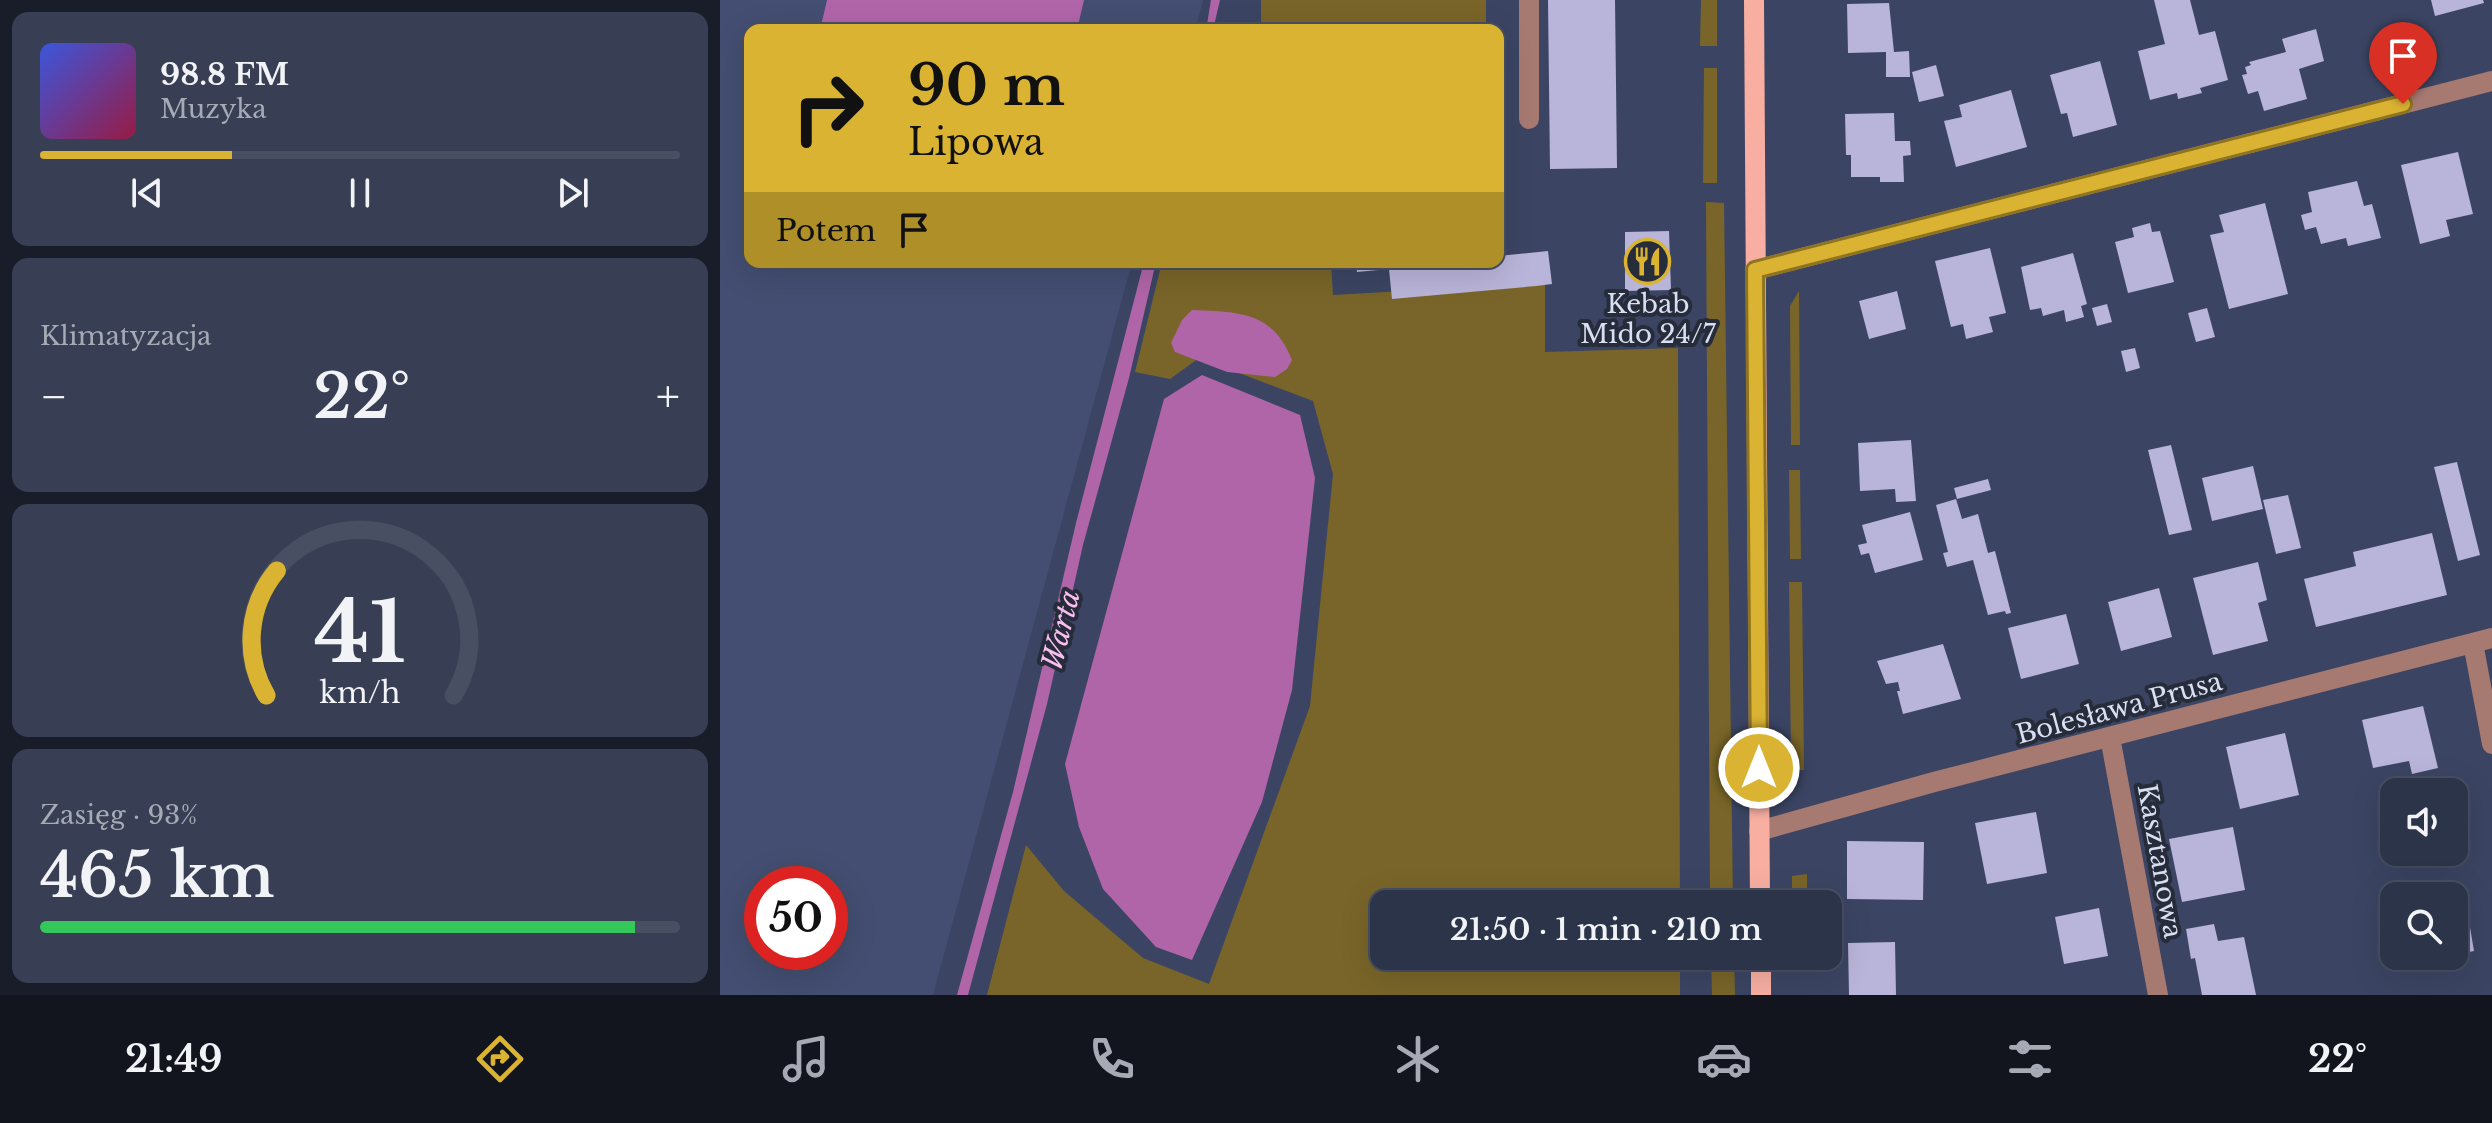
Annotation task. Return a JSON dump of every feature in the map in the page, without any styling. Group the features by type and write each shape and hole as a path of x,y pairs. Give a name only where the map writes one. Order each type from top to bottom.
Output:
{"main road":[{"path":"1754,0 1760,890"},
{"path":"1761,970 1761,995"}],"street":[{"path":"1529,0 1529,119"},
{"path":"1755,270 2492,81"},
{"path":"2482,640 2492,744"},
{"name":"Bolesława Prusa","path":"1759,831 2482,640"},
{"name":"Kasztanowa","path":"2110,737 2158,995"}],"shaded area":[{"path":"720,0 1203,0 1197,24 744,24 744,268 1130,268 933,995 720,995"},
{"path":"1261,0 1486,0 1486,24 1261,24"},
{"path":"1701,0 1717,0 1717,46 1700,46"},
{"path":"1704,68 1717,68 1717,183 1703,183"},
{"path":"1706,202 1724,203 1733,890 1710,890"},
{"path":"1161,268 1331,268 1333,295 1545,283 1545,352 1678,348 1680,890 1370,890 1370,970 1680,970 1680,995 987,995 1026,845 1064,891 1143,958 1209,984 1310,706 1333,474 1313,401 1199,358 1170,379 1135,372"},
{"path":"1799,291 1800,445 1791,445 1790,306"},
{"path":"1789,470 1800,470 1801,559 1790,559"},
{"path":"1789,582 1802,582 1804,770 1797,770 1791,757"},
{"path":"1807,874 1807,890 1792,890 1792,876"},
{"path":"1711,970 1734,970 1735,995 1712,995"}],"water":[{"path":"827,0 1084,0 1078,24 821,24"},
{"path":"1211,0 1220,0 1214,24 1207,24"},
{"name":"Warta","path":"1142,268 1155,268 1129,378 1083,545 1047,704 968,995 957,995 1013,792 1076,523"},
{"path":"1192,310 1239,314 1264,323 1275,332 1292,360 1287,369 1275,377 1227,372 1175,352 1171,343 1182,320"},
{"path":"1202,375 1300,415 1315,478 1292,690 1262,802 1192,960 1156,947 1103,889 1079,827 1065,764 1164,399"}],"building":[{"path":"1548,0 1615,0 1617,168 1550,169"},
{"path":"2154,0 2190,0 2199,35 2215,31 2228,80 2200,88 2202,93 2178,99 2177,93 2150,100 2138,51 2165,44"},
{"path":"2431,0 2483,0 2484,3 2435,16"},
{"path":"1889,3 1894,52 1909,51 1910,77 1886,77 1886,52 1848,53 1847,4"},
{"path":"2316,29 2324,61 2299,69 2307,99 2264,111 2258,91 2248,94 2242,75 2247,74 2245,67 2251,65 2249,62 2286,52 2282,39"},
{"path":"2100,61 2117,125 2073,137 2067,113 2061,114 2050,75"},
{"path":"1936,65 1944,96 1919,102 1912,72"},
{"path":"2011,90 2027,147 1956,167 1944,121 1962,117 1959,105"},
{"path":"1894,113 1895,141 1910,141 1911,155 1903,156 1904,182 1880,182 1880,177 1851,177 1851,155 1846,155 1845,114"},
{"path":"2458,152 2473,214 2446,220 2450,236 2420,244 2401,165"},
{"path":"2357,181 2364,206 2372,204 2381,238 2348,246 2346,238 2321,244 2316,227 2305,230 2301,215 2312,212 2308,192"},
{"path":"2265,203 2288,294 2229,309 2210,235 2224,232 2219,215"},
{"path":"2150,223 2152,232 2160,231 2174,282 2128,293 2115,242 2134,237 2132,228"},
{"name":"Kebab Mido 24/7","path":"1669,231 1671,290 1625,291 1625,232"},
{"path":"1990,248 2006,313 1989,317 1993,332 1966,339 1963,324 1951,327 1935,261"},
{"path":"1548,251 1552,284 1392,299 1389,269 1357,272 1357,268 1504,268 1504,255"},
{"path":"2073,253 2087,304 2081,306 2084,317 2066,322 2064,310 2043,316 2041,308 2030,310 2021,267"},
{"path":"1897,291 1906,329 1869,339 1859,301"},
{"path":"2107,304 2112,322 2097,326 2092,308"},
{"path":"2207,308 2215,337 2196,342 2188,313"},
{"path":"2135,348 2140,368 2126,372 2121,351"},
{"path":"1911,440 1916,501 1896,502 1895,489 1860,491 1858,443"},
{"path":"2171,445 2192,530 2169,535 2148,450"},
{"path":"2457,462 2480,555 2458,561 2434,467"},
{"path":"2253,466 2263,509 2212,521 2202,478"},
{"path":"1988,479 1991,490 1957,499 1954,488"},
{"path":"2288,495 2301,548 2276,554 2263,500"},
{"path":"1956,499 1962,519 1978,514 1988,553 1995,551 2011,613 2006,614 2005,611 1988,615 1973,560 1947,567 1943,553 1948,552 1936,505"},
{"path":"1910,512 1923,560 1875,573 1869,553 1861,555 1858,545 1867,543 1862,525"},
{"path":"2432,533 2447,595 2316,627 2304,579 2356,566 2353,552"},
{"path":"2258,562 2267,600 2258,603 2268,641 2213,655 2193,578"},
{"path":"2159,588 2172,637 2121,651 2108,602"},
{"path":"2066,614 2079,664 2021,679 2008,628"},
{"path":"1943,644 1961,699 1903,714 1898,682 1886,684 1877,661"},
{"path":"2423,706 2438,768 2412,774 2409,761 2373,768 2362,720"},
{"path":"2285,733 2299,795 2240,809 2226,747"},
{"path":"2036,812 2047,873 1987,884 1975,823"},
{"path":"2233,827 2245,890 2182,902 2169,839"},
{"path":"1847,841 1924,842 1923,900 1847,899"},
{"path":"2099,908 2108,956 2064,964 2055,917"},
{"path":"2468,916 2474,951 2468,952"},
{"path":"2214,924 2218,941 2244,937 2256,995 2202,995 2186,929"},
{"path":"1895,942 1896,995 1849,995 1848,943"}],"place":[{"name":"Kebab Mido 24/7","path":"1648,261"}],"route":[{"path":"1759,768 1755,270 2403,104"}]}
